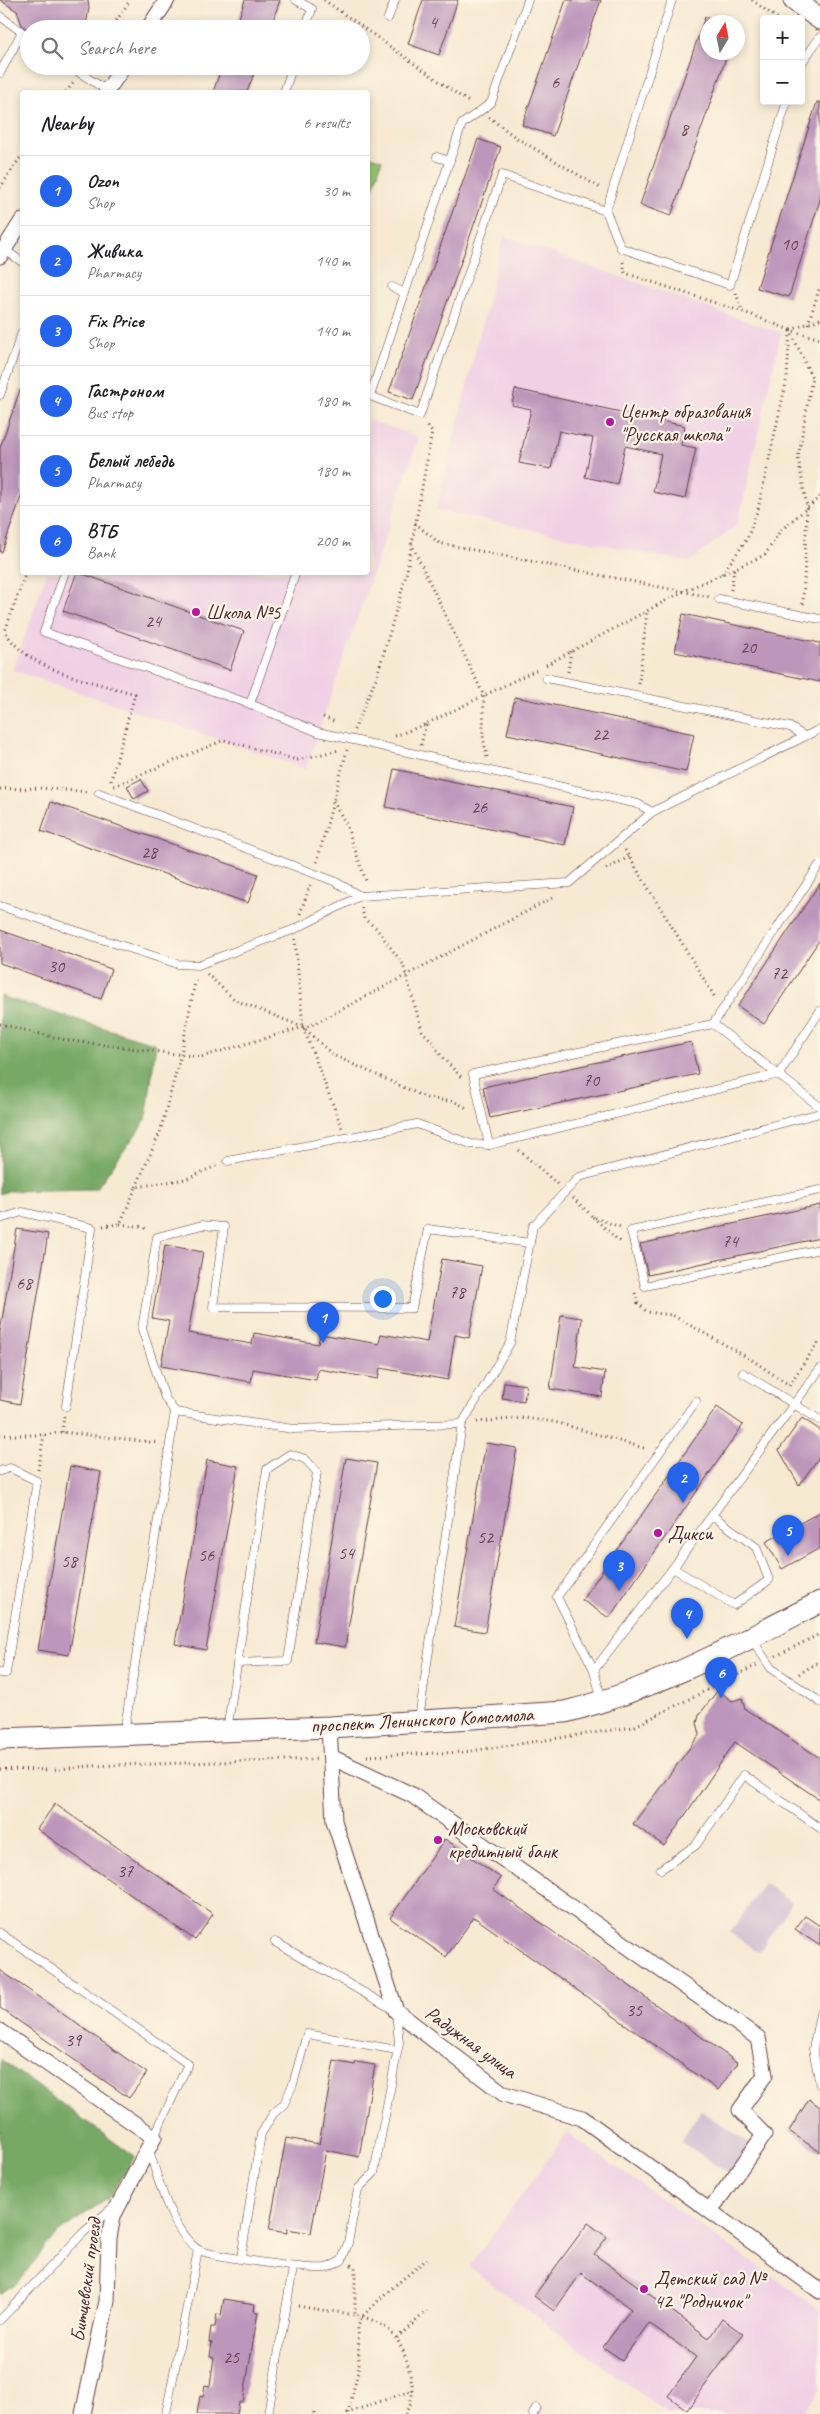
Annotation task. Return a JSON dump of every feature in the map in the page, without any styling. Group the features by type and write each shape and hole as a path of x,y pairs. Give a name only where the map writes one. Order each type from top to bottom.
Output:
{"main road":[{"path":"794,0 820,19"},
{"name":"проспект Ленинского Комсомола","path":"0,1740 329,1727 565,1712 602,1702 679,1674 820,1602"}],"street":[{"path":"154,20 167,0"},
{"path":"108,90 118,75"},
{"path":"2,252 20,224"},
{"name":"Радужная улица","path":"329,1727 330,1781 334,1821 396,2011 504,2094 582,2118 820,2291"},
{"path":"331,1757 412,1794 758,2038 765,2075 740,2110 764,2135 710,2211"},
{"path":"0,2031 151,2142"},
{"name":"Битцевский проезд","path":"83,2414 107,2301 109,2238 114,2216 151,2142"}],"lane":[{"path":"296,0 312,9 308,20"},
{"path":"388,18 395,0"},
{"path":"370,393 406,293 462,124 491,103 528,0"},
{"path":"672,0 606,211 622,248 730,284 786,105"},
{"path":"0,16 20,31"},
{"path":"804,60 820,37"},
{"path":"0,73 20,43"},
{"path":"83,75 104,90"},
{"path":"285,90 290,75"},
{"path":"437,157 450,161"},
{"path":"370,396 420,414 502,175 606,211"},
{"path":"2,252 20,261"},
{"path":"392,287 406,293"},
{"path":"0,395 20,338"},
{"path":"64,575 44,632 250,704 318,732 638,804 652,812"},
{"path":"250,704 295,575"},
{"path":"720,598 820,620"},
{"path":"546,678 790,727 804,736"},
{"path":"0,906 178,964 198,965 294,929 360,896 569,883 652,812 820,729"},
{"path":"99,793 314,873 334,881 360,896"},
{"path":"489,1146 474,1074 713,1024 820,864"},
{"path":"228,1161 417,1124 472,1144 489,1146 778,1074 820,1011"},
{"path":"713,1024 820,1107"},
{"path":"419,1721 462,1424 510,1343 533,1226 579,1177 820,1112"},
{"path":"820,1190 631,1230 645,1286 820,1249"},
{"path":"0,1219 22,1212 92,1228 66,1406"},
{"path":"124,1734 175,1412 165,1398 142,1329 157,1237 202,1225 224,1227 213,1308 412,1308 428,1229 530,1243"},
{"path":"594,1670 713,1516 820,1369"},
{"path":"742,1372 820,1420"},
{"path":"602,1702 594,1670 557,1597 696,1401"},
{"path":"175,1412 293,1429 462,1424"},
{"path":"227,1730 237,1663 267,1469 290,1454 305,1459 317,1472 288,1660 237,1663"},
{"path":"0,1470 10,1468 37,1481 6,1673 0,1673"},
{"path":"673,1568 734,1605 769,1580 756,1547 713,1516"},
{"path":"751,1638 771,1668 820,1702"},
{"path":"661,1869 696,1845 744,1775 820,1828"},
{"path":"0,1932 188,2064 151,2142 171,2211 184,2235 198,2250 293,2268 326,2268 342,2260 348,2243 358,2189 374,2173 399,2042 396,2011 275,1942"},
{"path":"820,2014 813,2049 820,2085"},
{"path":"241,2258 261,2134 273,2114 284,2104 293,2084 306,2034 397,2050"},
{"path":"0,2320 84,2232 105,2216 122,2198"},
{"path":"166,2414 198,2250"},
{"path":"268,2414 293,2268"}],"path":[{"path":"117,20 130,0"},
{"path":"324,0 352,20"},
{"path":"752,0 773,15"},
{"path":"370,33 515,137 612,194"},
{"path":"0,188 20,158"},
{"path":"622,248 625,273 820,339"},
{"path":"730,284 736,293 742,312"},
{"path":"808,324 820,287"},
{"path":"790,330 820,319"},
{"path":"790,330 812,378 798,458 807,507 803,616"},
{"path":"721,575 747,539 758,509 787,378 790,330"},
{"path":"350,740 377,676 406,576 432,432 420,414"},
{"path":"545,666 682,592 765,556 780,531 820,497"},
{"path":"415,523 439,543 720,598"},
{"path":"411,543 484,696 483,736 488,771"},
{"path":"729,600 734,569"},
{"path":"25,575 5,631 11,642 20,651 43,666 134,694 108,789 224,740 297,760 347,748 314,873 294,929 303,1027 346,1138"},
{"path":"638,697 647,610"},
{"path":"566,683 571,652"},
{"path":"390,738 426,724 537,670"},
{"path":"419,755 426,724"},
{"path":"0,789 42,788 99,793"},
{"path":"333,801 346,824 367,885 360,896 364,919 376,928 403,964 422,1031 433,1042 441,1056 456,1074 477,1089"},
{"path":"619,840 723,1010"},
{"path":"603,871 629,857"},
{"path":"0,1024 65,1040 201,1057 314,1024 559,894"},
{"path":"120,1224 160,1132 181,1054 198,965"},
{"path":"198,965 235,1000 303,1027 333,1054 427,1098 455,1102 482,1116"},
{"path":"136,1187 186,1179 228,1161"},
{"path":"593,1217 621,1242 624,1251"},
{"path":"92,1228 120,1224 143,1227"},
{"path":"633,1286 638,1303 647,1312 672,1315 752,1360 788,1385 820,1340"},
{"path":"462,1424 524,1418 555,1422 659,1453"},
{"path":"0,1435 44,1435 62,1432 170,1445"},
{"path":"37,1481 44,1435"},
{"path":"789,1680 820,1662"},
{"path":"347,2414 359,2367 358,2327 361,2318 386,2293 426,2259"},
{"path":"342,2260 355,2267 355,2316"},
{"path":"287,2304 378,2321 391,2331 401,2344 410,2368 413,2390 410,2405 405,2414"},
{"path":"397,2338 427,2311"},
{"path":"347,2414 413,2390"}],"shaded area":[{"name":"Центр образования \"Русская школа\"","path":"504,236 781,333 738,524 689,562 436,510"},
{"name":"Школа №5","path":"370,421 419,437 306,769 13,670 46,575 370,575"},
{"path":"764,1883 792,1903 759,1952 730,1933"},
{"path":"701,2111 750,2144 729,2174 680,2141"},
{"name":"Детский сад № 42 \"Родничок\"","path":"567,2133 820,2310 820,2389 802,2414 668,2414 469,2267"}],"green space":[{"path":"370,156 382,160 370,198"},
{"path":"0,996 156,1044 146,1120 96,1189 9,1191 0,1194"},
{"path":"0,2059 135,2157 108,2198 56,2234 18,2282 0,2294"}],"building":[{"path":"0,0 88,0 89,7 87,20 20,20 17,11"},
{"path":"245,0 280,0 273,20 238,20"},
{"path":"423,0 458,0 439,55 408,44"},
{"path":"566,0 601,0 553,136 522,125"},
{"path":"700,31 700,60 725,60 671,216 640,205"},
{"path":"219,75 254,75 248,90 214,90"},
{"path":"817,102 820,102 820,200 789,297 757,288"},
{"path":"478,139 501,147 413,400 389,392"},
{"path":"515,389 685,426 681,445 696,448 685,499 653,492 661,454 625,446 617,484 585,477 593,438 559,431 551,469 519,463 531,409 512,405"},
{"path":"20,390 20,500 2,552 0,552 0,448"},
{"path":"76,575 85,575 244,631 230,670 63,611"},
{"path":"683,614 820,643 820,682 675,652"},
{"path":"515,697 694,734 686,772 507,734"},
{"path":"394,769 573,807 565,845 386,807"},
{"path":"141,779 148,791 134,799 127,786"},
{"path":"51,802 258,874 248,903 41,831"},
{"path":"820,883 820,939 764,1024 738,1006"},
{"path":"0,930 111,969 101,999 0,963"},
{"path":"691,1042 698,1074 490,1118 483,1087"},
{"path":"820,1205 820,1238 648,1275 640,1244"},
{"path":"17,1229 48,1234 20,1404 0,1400 0,1332"},
{"path":"165,1245 203,1252 188,1333 252,1344 254,1333 318,1344 320,1334 379,1344 381,1334 427,1342 442,1259 482,1266 469,1338 455,1335 448,1380 380,1368 378,1379 318,1369 316,1380 253,1369 251,1382 161,1366 169,1321 152,1318"},
{"path":"561,1315 582,1318 575,1367 605,1372 602,1397 550,1389"},
{"path":"504,1382 526,1385 524,1401 502,1398"},
{"path":"717,1407 743,1425 609,1618 582,1600"},
{"path":"802,1418 820,1430 820,1456 799,1485 779,1450"},
{"path":"486,1443 517,1448 485,1632 454,1627"},
{"path":"346,1458 377,1463 345,1647 314,1642"},
{"path":"207,1460 238,1466 206,1650 175,1644"},
{"path":"70,1466 101,1472 69,1655 38,1650"},
{"path":"820,1512 820,1548 782,1569 766,1542"},
{"path":"718,1690 732,1701 742,1698 745,1709 820,1758 820,1800 735,1742 664,1846 633,1824 700,1734 697,1723 699,1715"},
{"path":"55,1804 213,1914 195,1940 37,1829"},
{"path":"445,1839 501,1878 493,1889 738,2063 718,2090 474,1917 446,1957 390,1918"},
{"path":"805,1916 820,1926 820,1946 795,1929"},
{"path":"0,1970 147,2073 129,2098 0,2008"},
{"path":"334,2061 355,2065 356,2062 375,2065 359,2157 326,2150 311,2233 287,2229 287,2233 269,2230 286,2138 319,2144"},
{"path":"809,2099 820,2107 820,2152 789,2131"},
{"path":"588,2223 607,2237 594,2254 709,2338 722,2319 743,2334 687,2410 668,2396 696,2357 649,2323 622,2360 603,2347 631,2309 581,2273 554,2311 534,2296"},
{"path":"224,2299 255,2304 254,2311 258,2312 243,2402 239,2402 237,2414 197,2414 200,2396 203,2397 205,2385 210,2386 214,2357 210,2356 212,2343 209,2342 211,2327 215,2327 217,2314 221,2315"}],"place":[{"name":"Центр образования \"Русская школа\"","path":"610,422"},
{"name":"Школа №5","path":"196,612"},
{"name":"Ozon","path":"323,1343"},
{"name":"Живика","path":"683,1503"},
{"name":"Дикси","path":"658,1533"},
{"name":"Белый лебедь","path":"788,1556"},
{"name":"Fix Price","path":"619,1591"},
{"name":"Гастроном","path":"687,1639"},
{"name":"ВТБ","path":"721,1698"},
{"name":"Московский кредитный банк","path":"438,1840"},
{"name":"Детский сад № 42 \"Родничок\"","path":"644,2289"}]}
